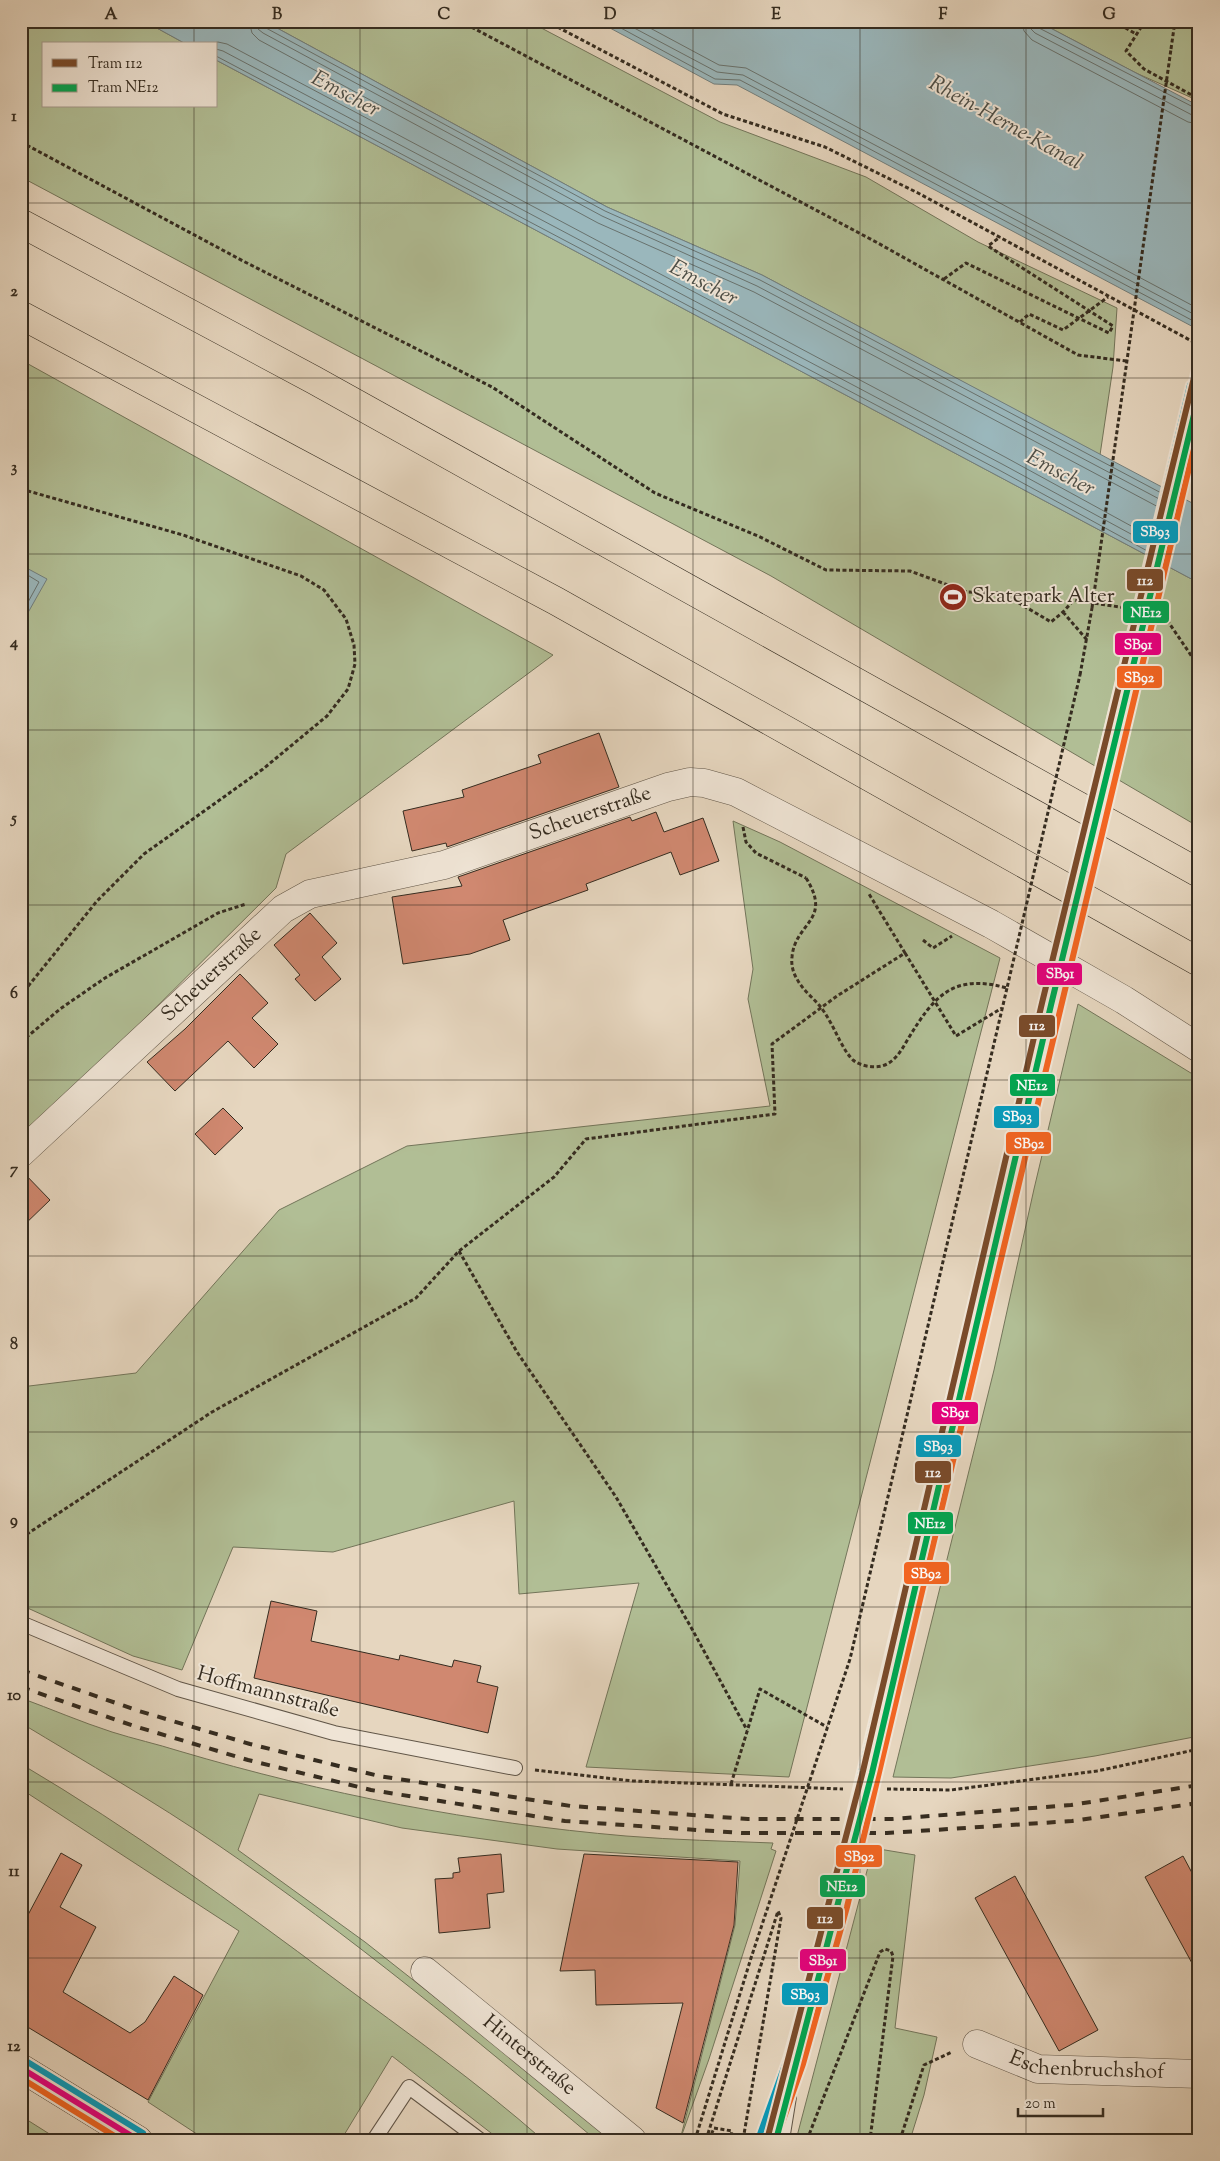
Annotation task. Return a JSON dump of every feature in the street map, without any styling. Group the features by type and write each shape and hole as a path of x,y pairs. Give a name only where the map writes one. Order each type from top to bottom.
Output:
{"main road":[{"path":"21,223 314,380 1199,873"},
{"path":"21,315 548,597 1199,962"},
{"path":"21,2068 138,2140"}],"street":[{"name":"Scheuerstraße","path":"21,1153 283,909 310,894 444,865 679,784 704,783 736,792 854,851 991,924 1116,995 1199,1048"},
{"name":"Hinterstraße","path":"425,1971 632,2140"},
{"name":"Eschenbruchshof","path":"977,2044 1038,2069 1199,2074"}],"lane":[{"path":"767,2140 795,2062 838,1905 1199,387"},
{"name":"Hoffmannstraße","path":"21,1624 178,1689 334,1733 515,1768"},
{"path":"782,2140 795,2062"},
{"path":"374,2140 409,2087 480,2140"}],"path":[{"path":"460,21 944,279 1078,355 1126,361"},
{"path":"546,21 723,114 825,147 1000,237 1199,345"},
{"path":"1114,21 1136,34"},
{"path":"1145,21 1126,50 1144,70 1199,99"},
{"path":"695,2140 751,1958 852,1649 1080,675 1092,608 1175,21"},
{"path":"21,142 243,261 492,387 655,493 758,536 826,570 910,571 967,592 1002,593 1051,622 1063,612 1086,640"},
{"path":"944,279 966,263 1109,333 1113,326 988,246 1000,237"},
{"path":"1020,322 1029,314 1063,330 1108,297"},
{"path":"21,489 183,535 301,576 324,590 346,618 354,645 355,664 348,689 327,716 263,769 144,854 97,901 21,995"},
{"path":"736,792 746,842 756,853 806,878 814,891 814,915 793,949 792,966 796,979 820,1006 847,1053 855,1061 872,1067 889,1063 898,1055 922,1014 943,993 973,983 988,983 1007,988"},
{"path":"854,851 869,893 956,1036 1002,1008"},
{"path":"21,1042 60,1009 105,978 218,913 242,904 262,903 283,909"},
{"path":"923,940 933,948 943,942"},
{"path":"21,1538 212,1412 416,1298 459,1251 554,1177 586,1139 775,1114 772,1044 837,996 905,953"},
{"path":"459,1251 518,1352 616,1497 692,1629 747,1730"},
{"path":"731,1784 760,1689 828,1727"},
{"path":"708,2140 778,1912 781,1918 743,2140"},
{"path":"807,2140 880,1952 885,1949 891,1951 893,1956 870,2140"},
{"path":"900,2140 924,2065 940,2056 977,2044"},
{"path":"708,2140 714,2128 732,2131 730,2140"}],"green space":[{"path":"21,21 144,21 182,42 42,42 42,108 218,108 218,61 1199,583 1199,827 771,576 21,177"},
{"path":"264,21 528,21 720,122 866,177 978,242 1117,308 1113,367 1100,455 762,275 607,207"},
{"path":"1037,21 1199,21 1199,101 1136,73"},
{"path":"21,360 553,655 286,854 276,888 95,1068 21,1136"},
{"path":"733,821 780,842 1000,958 789,1777 586,1767 639,1583 519,1594 514,1501 333,1552 233,1547 182,1670 133,1656 21,1605 21,1387 136,1373 279,1210 407,1146 770,1106 748,999 753,969"},
{"path":"1078,1004 1199,1078 1199,1736 1095,1756 951,1778 893,1777 994,1370 1034,1189"},
{"path":"21,1698 129,1737 289,1781 400,1805 456,1815 569,1830 644,1837 773,1843 771,1849 776,1851 709,2059 680,2140 735,1925 740,1861 557,1849 402,1828 259,1794 238,1850 365,1942 616,2140 596,2140 410,1988 267,1879 170,1813 21,1723"},
{"path":"21,1764 102,1814 221,1895 441,2058 543,2140 500,2140 392,2056 341,2140 206,2140 148,2102 239,1931 21,1789"},
{"path":"873,1848 915,1855 895,2028 937,2037 924,2095 910,2140 796,2140"},
{"path":"21,2116 59,2140 21,2140"}],"water":[{"name":"Emscher","path":"144,21 264,21 607,207 762,275 1194,504 1199,507 1199,583 218,61 218,42 182,42"},
{"name":"Rhein-Herne-Kanal","path":"597,21 1037,21 1199,106 1199,330 737,85 714,84"},
{"path":"21,565 47,579 21,625"}],"building":[{"path":"599,733 619,787 447,847 446,843 412,851 403,811 464,797 462,790 541,763 538,755"},
{"path":"656,812 664,832 703,818 719,861 680,875 671,852 586,884 588,890 503,920 510,940 470,954 403,964 392,897 462,886 458,877 630,817 632,821"},
{"path":"310,913 337,943 322,957 341,979 315,1001 295,979 300,975 274,945"},
{"path":"240,974 268,1003 252,1018 278,1044 254,1068 228,1041 175,1091 147,1062 185,1029"},
{"path":"223,1108 243,1128 215,1155 195,1134"},
{"path":"21,1170 50,1200 21,1228"},
{"path":"271,1601 317,1611 311,1641 399,1660 400,1655 452,1667 454,1660 481,1666 477,1682 498,1687 488,1733 254,1678"},
{"path":"61,1853 82,1865 60,1907 96,1927 63,1992 130,2033 145,2022 174,1976 203,1995 148,2100 21,2023 21,1928"},
{"path":"501,1854 504,1892 487,1894 490,1928 439,1933 435,1879 453,1878 453,1873 460,1872 458,1858"},
{"path":"584,1854 738,1862 734,1925 683,2123 656,2108 683,2003 596,2005 595,1970 560,1971"},
{"path":"1183,1856 1199,1886 1199,1976 1145,1877"},
{"path":"1015,1876 1098,2030 1059,2051 975,1898"}],"railway":[{"path":"21,1670 139,1711 250,1744 379,1776 571,1806 748,1819 892,1819 1071,1805 1199,1785"},
{"path":"21,1687 134,1726 248,1760 371,1790 565,1821 742,1833 887,1833 1072,1821 1199,1803"}],"tram line":[{"name":"112","path":"767,2140 863,1771 1042,1003 1199,357"},
{"name":"NE12","path":"776,2140 872,1773 1051,1005 1199,394"}],"transit line":[{"name":"SB93","path":"759,2137 787,2059 830,1903 1190,385"},
{"name":"SB91","path":"767,2140 795,2062 838,1905 1199,388"},
{"name":"SB92","path":"776,2140 803,2064 847,1907 1199,426"},
{"name":"SB93","path":"26,2061 143,2133"},
{"name":"SB91","path":"21,2068 138,2140"},
{"name":"SB92","path":"21,2078 121,2140"}],"place":[{"name":"Skatepark Alter","path":"953,597"}]}
